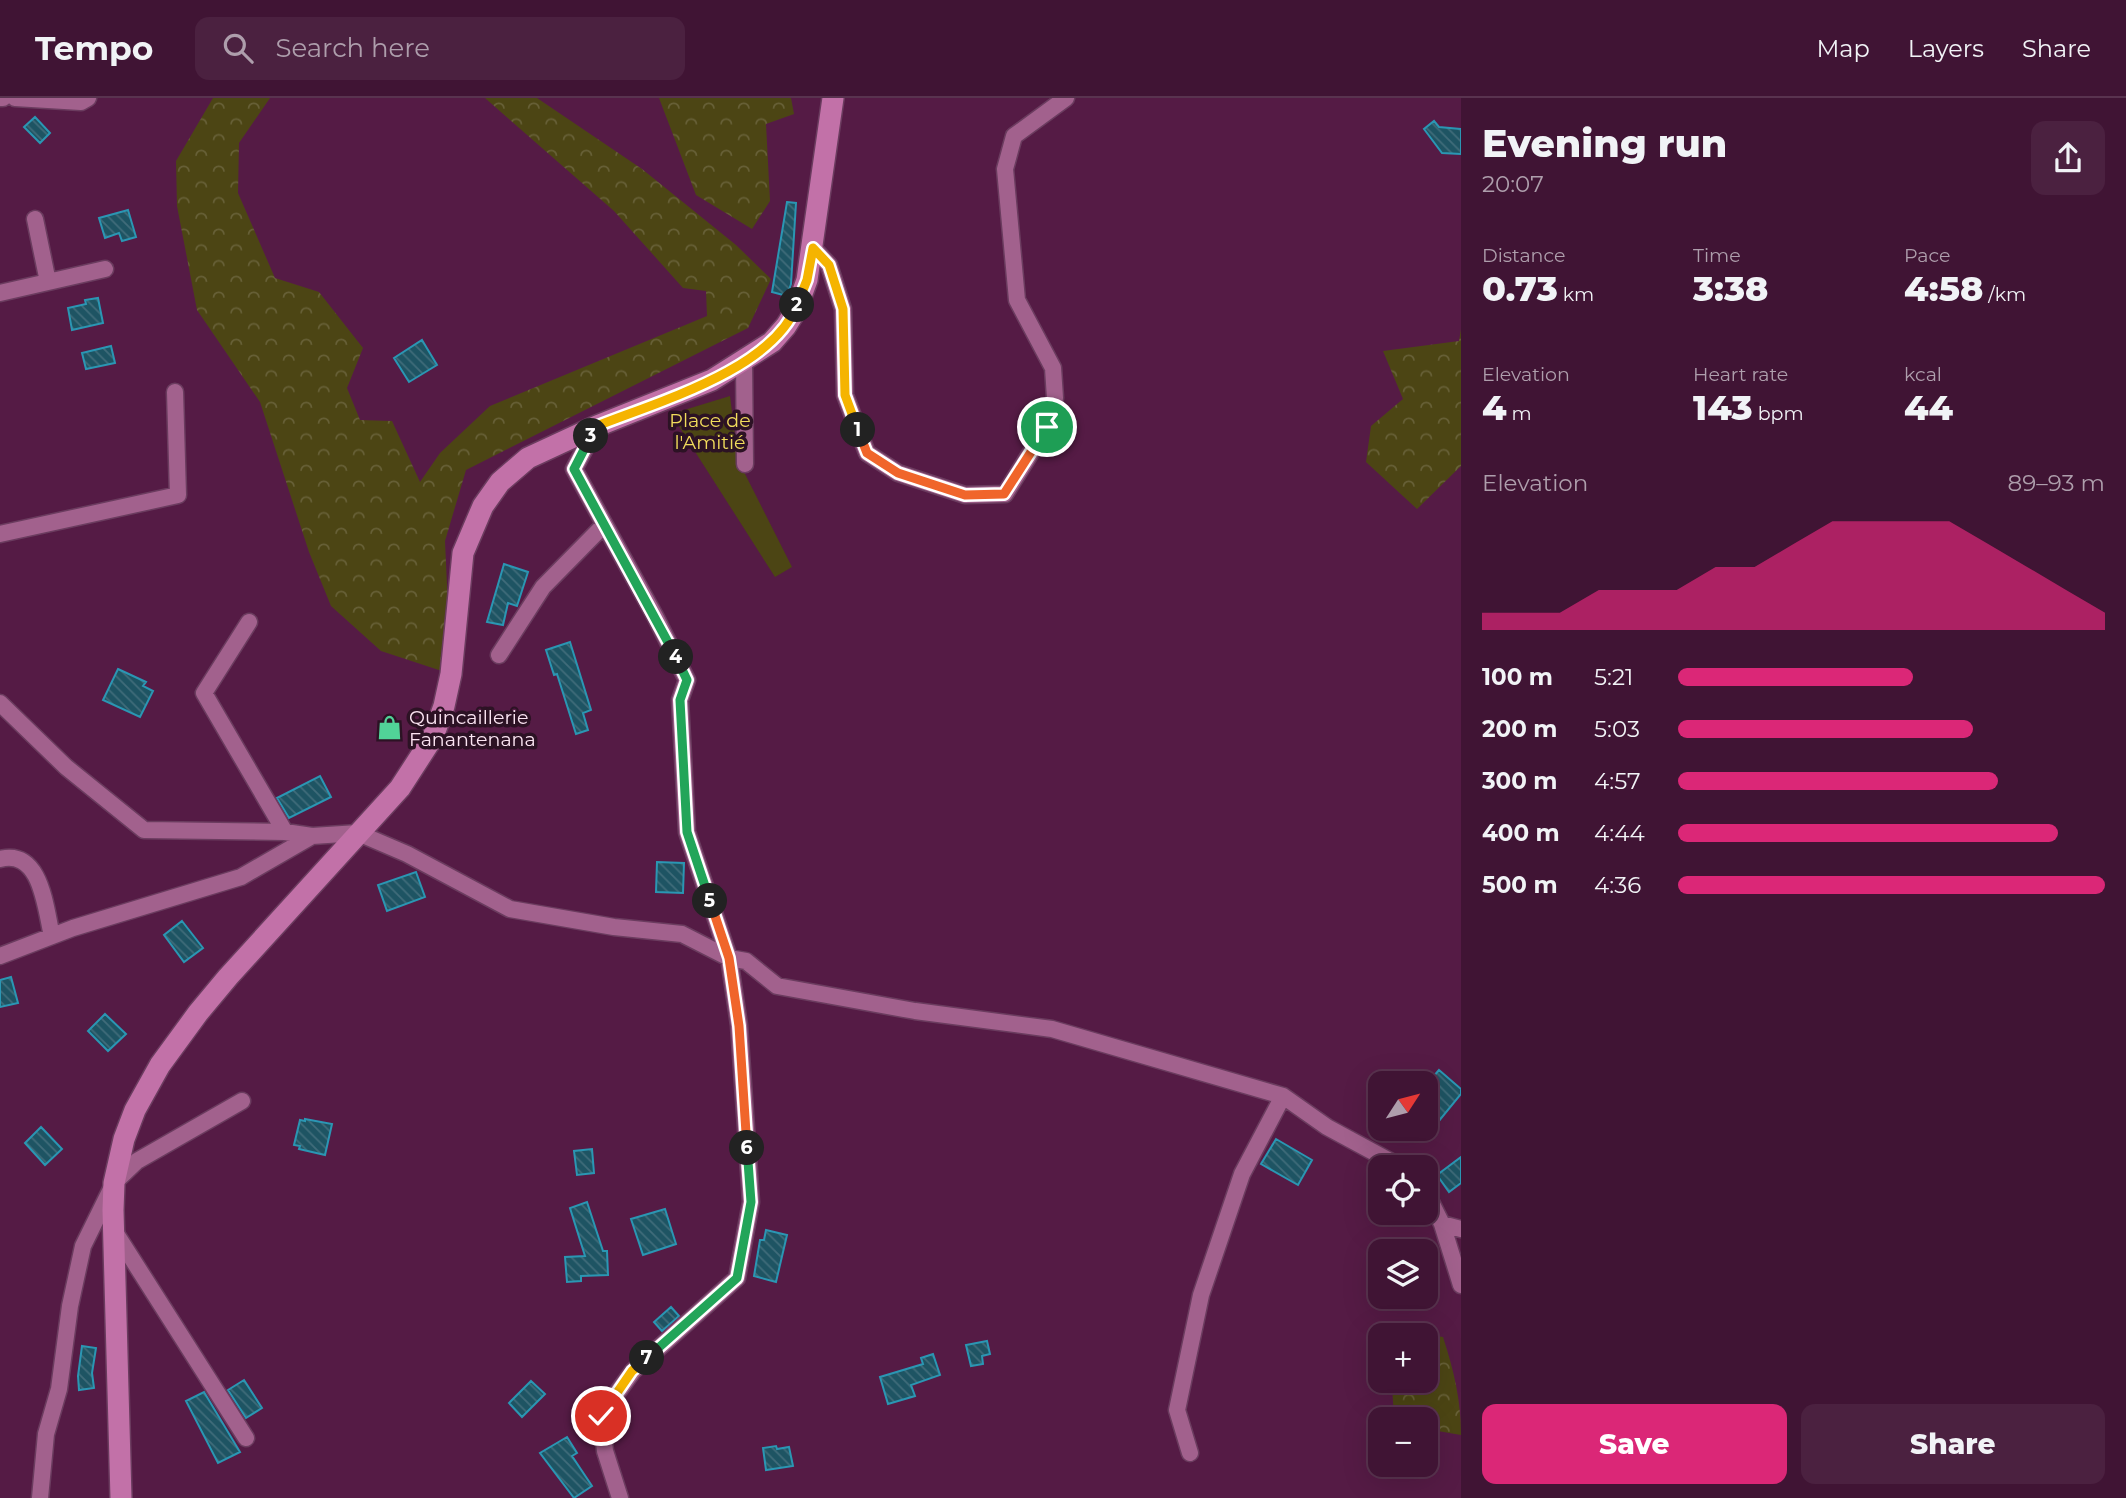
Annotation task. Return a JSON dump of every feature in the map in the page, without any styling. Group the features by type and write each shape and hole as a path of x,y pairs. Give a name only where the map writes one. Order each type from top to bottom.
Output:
{"main road":[{"path":"121,1498 114,1183 124,1139 135,1111 160,1065 228,977 400,788 433,737 451,674 463,553 483,506 500,482 528,458 597,426 712,380 772,342 786,326 796,310 807,280 833,98"}],"street":[{"path":"15,98 81,102 88,98"},
{"path":"813,248 829,265 843,309 845,395 867,453 898,473 965,495 1004,494 1047,427 1055,398 1053,368 1017,300 1005,169 1014,136 1066,98"},
{"path":"35,219 48,282"},
{"path":"0,293 105,269"},
{"path":"744,362 745,464"},
{"path":"0,534 178,495 175,392"},
{"path":"597,426 574,469 687,680 680,700 687,832 729,958 739,1026 751,1202 737,1278 632,1371 601,1416 604,1451 620,1498"},
{"path":"499,655 543,587 604,525"},
{"path":"249,622 204,693 285,832"},
{"path":"0,703 66,767 144,830 285,832 312,836 358,833 407,854 510,909 614,927 682,934 729,958 746,961 777,986 915,1011 1052,1030 1283,1096 1327,1127 1379,1155"},
{"path":"0,956 52,936 241,877 312,836"},
{"path":"0,859 11,856 26,861 35,873 52,936"},
{"path":"1190,1453 1177,1410 1201,1295 1242,1174 1283,1096"},
{"path":"40,1498 46,1434 59,1390 70,1307 83,1246 114,1183 137,1161 242,1101"},
{"path":"1438,1216 1461,1285"},
{"path":"1442,1224 1461,1229"},
{"path":"115,1232 246,1438"}],"green space":[{"path":"213,98 270,98 239,143 238,193 275,278 319,292 363,348 347,388 360,420 392,421 420,482 440,453 490,406 707,316 706,291 683,288 614,211 485,98 537,98 642,169 736,245 771,279 748,328 466,470 445,541 451,674 381,651 331,606 309,552 260,402 197,310 177,206 176,161"},
{"path":"659,98 791,98 794,114 766,124 770,201 752,229 696,195"},
{"path":"1461,329 1461,466 1417,509 1366,462 1371,426 1403,399 1383,351 1459,341"},
{"name":"Place de l'Amitié","path":"730,396 738,460 792,567 775,577 671,414"},
{"path":"1438,1336 1443,1337 1456,1386 1461,1435 1438,1431 1438,1407 1393,1407 1392,1393 1438,1393"}],"building":[{"path":"35,117 50,133 40,143 24,127"},
{"path":"1434,121 1439,127 1461,129 1461,154 1442,153 1424,129"},
{"path":"787,202 796,203 791,284 787,296 772,292"},
{"path":"128,210 136,237 122,241 119,233 105,238 99,218"},
{"path":"98,298 103,323 72,330 68,308 86,304 85,300"},
{"path":"422,340 437,365 409,382 394,358"},
{"path":"111,346 115,363 86,369 82,353"},
{"path":"504,564 528,572 517,606 508,603 503,625 487,622"},
{"path":"570,642 591,710 583,713 588,730 576,734 557,674 554,675 546,650"},
{"path":"118,669 146,682 143,686 153,691 140,717 103,700"},
{"path":"320,776 331,797 289,818 277,798"},
{"path":"657,862 684,863 683,893 656,892"},
{"path":"416,872 425,897 387,911 378,885"},
{"path":"182,921 203,948 184,962 164,935"},
{"path":"11,977 18,1003 0,1007 0,980"},
{"path":"105,1014 126,1034 108,1051 88,1031"},
{"path":"1438,1071 1461,1089 1461,1094 1438,1122"},
{"path":"300,1120 332,1124 325,1155 299,1149 300,1146 294,1145"},
{"path":"41,1127 62,1149 45,1165 25,1143"},
{"path":"1276,1139 1312,1160 1298,1185 1261,1164"},
{"path":"592,1149 594,1173 577,1175 574,1151"},
{"path":"1461,1157 1461,1183 1449,1192 1438,1174"},
{"path":"587,1202 603,1251 607,1251 608,1275 581,1276 581,1281 567,1282 565,1257 585,1256 570,1208"},
{"path":"665,1209 676,1244 643,1255 631,1219"},
{"path":"766,1230 787,1235 776,1282 754,1276 760,1240 764,1240"},
{"path":"671,1307 679,1316 662,1331 654,1322"},
{"path":"987,1341 990,1354 982,1356 983,1364 971,1366 966,1345"},
{"path":"82,1346 96,1348 92,1373 94,1388 79,1390 78,1376"},
{"path":"933,1354 940,1375 911,1385 915,1396 888,1404 880,1377 923,1364 921,1358"},
{"path":"244,1380 262,1408 246,1418 228,1390"},
{"path":"531,1381 545,1394 522,1417 509,1403"},
{"path":"204,1392 240,1452 218,1463 186,1401"},
{"path":"567,1437 577,1453 572,1456 592,1486 574,1498 540,1453"},
{"path":"776,1446 777,1449 789,1447 793,1466 766,1470 763,1448"}],"place":[{"name":"Quincaillerie Fanantenana","path":"389,728"}],"route":[{"path":"601,1416 632,1371 737,1278 751,1202 739,1026 729,958 687,832 680,700 687,680 574,469 597,426 712,380 772,342 796,310 807,280 813,248 829,265 843,309 845,395 867,453 898,473 965,495 1004,494 1047,427"}]}
